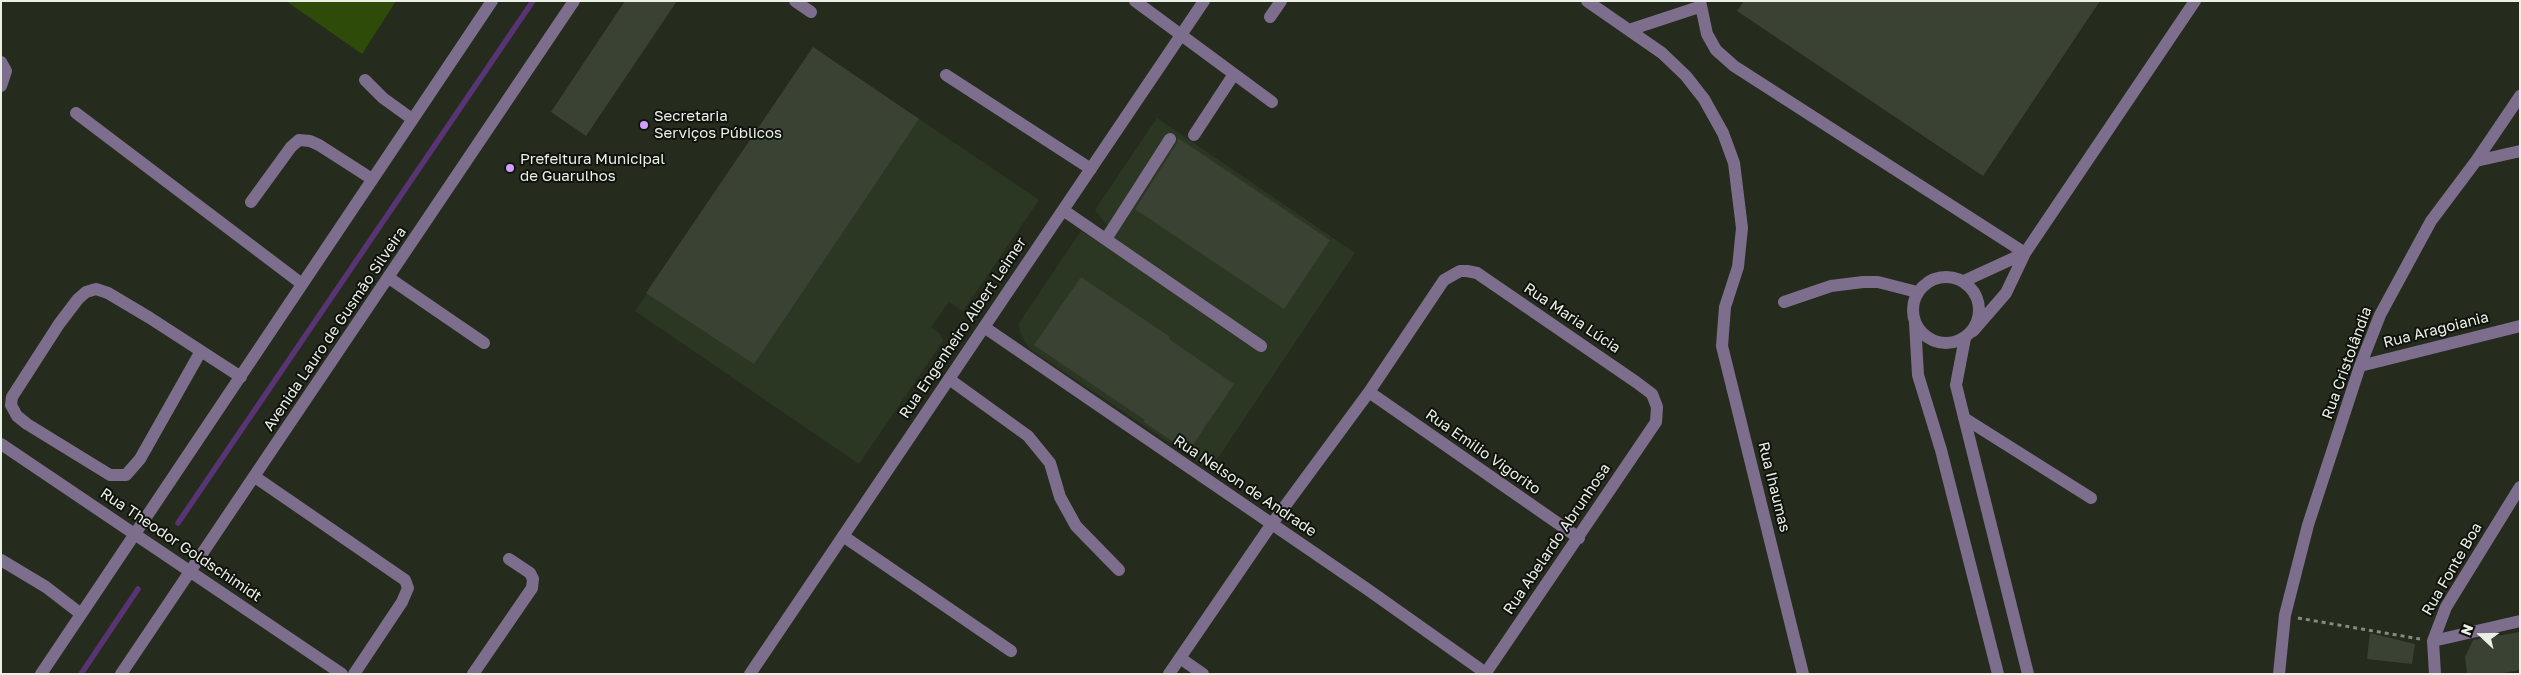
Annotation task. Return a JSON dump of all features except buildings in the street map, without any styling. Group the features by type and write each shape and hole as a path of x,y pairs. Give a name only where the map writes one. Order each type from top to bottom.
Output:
{"street":[{"path":"41,674 492,1"},
{"name":"Avenida Lauro de Gusmão Silveira","path":"121,674 574,1"},
{"path":"795,1 811,12"},
{"path":"1135,1 1272,102"},
{"name":"Rua Engenheiro Albert Leimer","path":"750,674 1204,1"},
{"path":"1270,16 1281,1"},
{"name":"Rua Ihaumas","path":"1587,1 1662,53 1692,84 1704,99 1723,133 1734,163 1742,228 1738,267 1725,307 1722,337 1724,358 1803,674"},
{"path":"1915,323 1927,338 1946,344 1969,335 2006,293 2025,253 2195,1"},
{"path":"1629,30 1700,4 1707,34 1716,50 1734,66 2025,253"},
{"path":"1,62 6,71 1,86"},
{"path":"1194,135 1234,74"},
{"path":"946,75 1091,169"},
{"path":"366,80 383,98 412,120"},
{"name":"Rua Cristolândia","path":"2279,674 2285,616 2308,525 2360,366 2380,315 2431,221 2476,161 2520,96"},
{"path":"76,113 302,284"},
{"path":"1106,239 1170,139"},
{"path":"250,202 291,147 299,140 310,141 319,145 372,179"},
{"path":"2476,161 2520,151"},
{"path":"1063,210 1261,346"},
{"path":"1964,281 2025,253"},
{"name":"Rua Maria Lúcia","path":"1369,392 1444,280 1460,271 1477,273 1485,278 1652,394 1657,407 1656,422"},
{"path":"1998,674 1941,450 1918,375 1915,323 1912,308 1917,292 1926,282 1938,276 1952,276 1964,281 1977,295 1980,314 1969,335 1956,385 2028,674"},
{"path":"389,278 484,343"},
{"path":"1784,302 1831,286 1863,282 1878,282 1917,292"},
{"path":"201,351 140,459 126,475 110,475 27,424 18,416 12,405 12,397 59,324 78,299 86,292 96,289 108,293 201,351 240,376"},
{"name":"Rua Aragoiania","path":"2360,366 2520,326"},
{"name":"Rua Nelson de Andrade","path":"984,327 1367,589 1486,673"},
{"path":"949,379 1028,436 1050,463 1060,497 1076,526 1119,570"},
{"path":"1170,674 1271,525 1369,392"},
{"name":"Rua Emilio Vigorito","path":"1369,392 1578,538"},
{"path":"1964,418 2091,498"},
{"name":"Rua Abelardo Abrunhosa","path":"1486,673 1656,422"},
{"name":"Rua Theodor Goldschimidt","path":"1,444 192,570 342,674"},
{"path":"255,477 405,580 408,588 402,602 354,674"},
{"name":"Rua Fonte Boa","path":"2435,674 2433,641 2446,607 2520,487"},
{"path":"843,536 1011,651"},
{"path":"473,674 532,588 533,579 530,573 509,559"},
{"path":"1,560 46,587 81,614"},
{"path":"2433,641 2520,621"},
{"path":"1180,658 1203,674"}],"path":[{"path":"2285,616 2433,641"}],"shaded area":[{"path":"813,47 1039,200 963,311 949,302 931,327 940,334 943,341 859,464 635,311"},
{"path":"1157,118 1355,253 1210,470 1030,349 1020,333 1019,323 1081,231 1096,240 1107,225 1095,210"}],"green space":[{"path":"286,1 396,1 362,54"}],"waterway":[{"path":"178,523 533,1"},
{"path":"81,674 138,589"}],"place":[{"name":"Secretaria Serviços Públicos","path":"644,125"},
{"name":"Prefeitura Municipal de Guarulhos","path":"510,168"}]}
